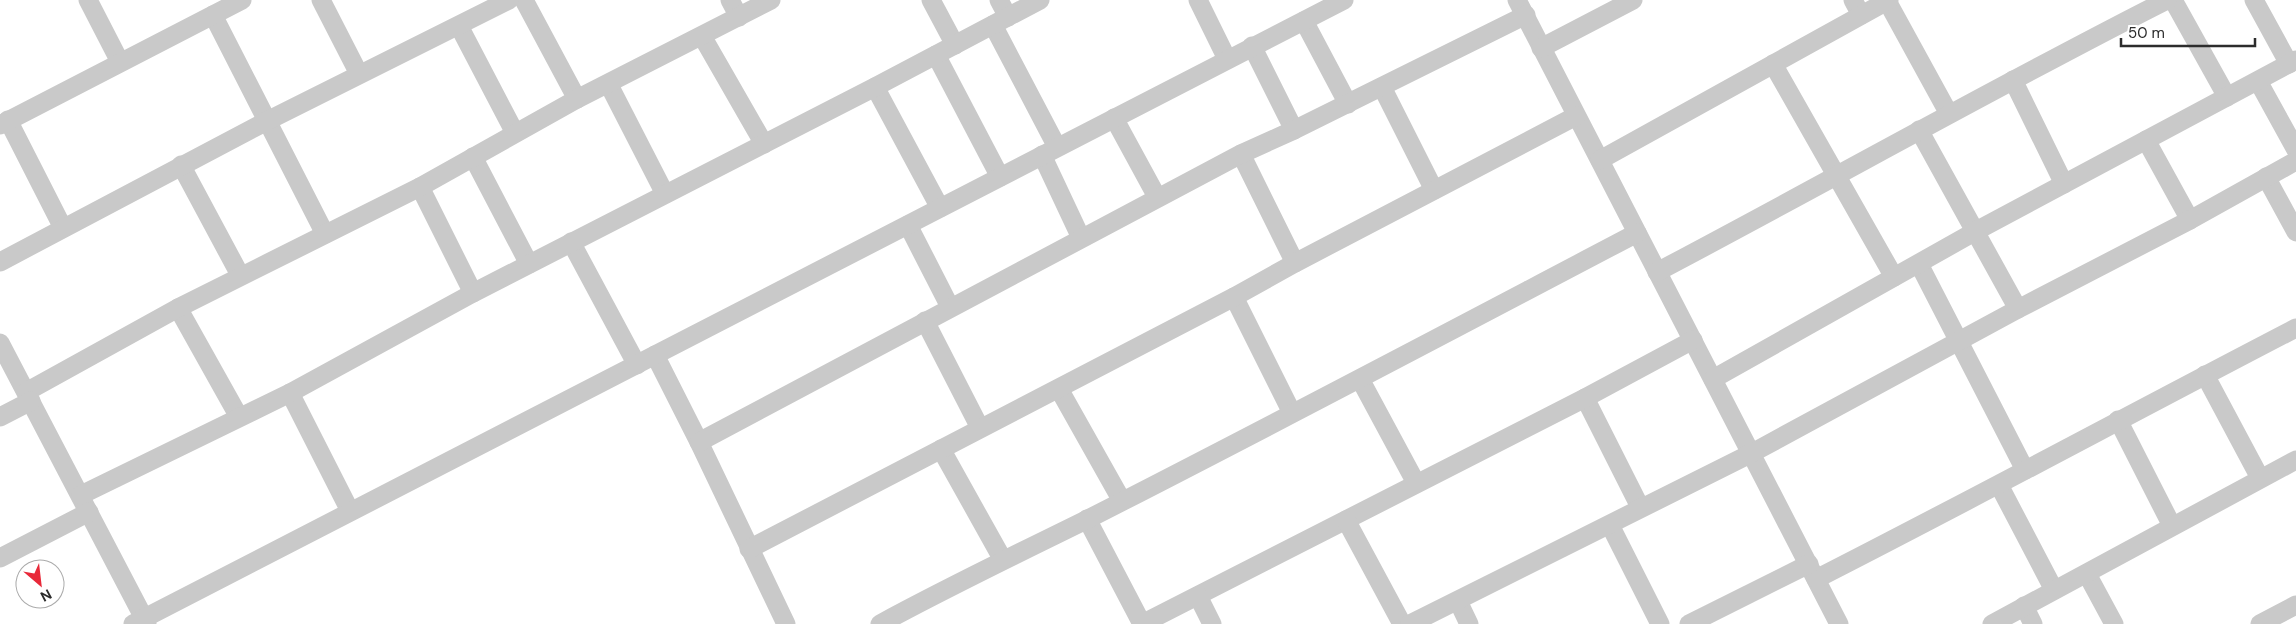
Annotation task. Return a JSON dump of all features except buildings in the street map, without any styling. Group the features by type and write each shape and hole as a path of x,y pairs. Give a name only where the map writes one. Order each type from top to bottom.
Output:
{"street":[{"path":"88,0 120,62"},
{"path":"63,228 4,122 242,0"},
{"path":"321,0 359,74"},
{"path":"0,262 267,121 509,0"},
{"path":"524,0 577,99"},
{"path":"730,0 740,17"},
{"path":"0,417 29,396 178,308 240,275 420,188 577,99 609,85 771,0"},
{"path":"931,0 955,45"},
{"path":"999,0 1001,21 1081,238"},
{"path":"0,558 85,504 239,417 290,392 473,292 875,87 1040,0"},
{"path":"1198,0 1227,59"},
{"path":"0,343 85,504 142,622 350,511 1344,0"},
{"path":"1542,48 1633,0"},
{"path":"1600,160 1773,64 1857,8 1888,0 1948,114"},
{"path":"1658,272 1838,177 1948,114 2167,0"},
{"path":"2173,0 2227,97"},
{"path":"1713,379 1976,231 2293,62 2254,0"},
{"path":"699,442 1241,154 1382,87 1522,8 1839,624"},
{"path":"213,15 325,234"},
{"path":"1304,21 1348,104"},
{"path":"459,26 515,133"},
{"path":"702,36 764,144"},
{"path":"1252,46 1294,130"},
{"path":"936,55 1000,177"},
{"path":"1773,64 1894,277"},
{"path":"2013,80 2064,184"},
{"path":"2258,81 2296,150"},
{"path":"609,85 665,194"},
{"path":"875,87 940,208"},
{"path":"1382,87 1434,190"},
{"path":"749,549 980,428 1059,389 1576,116"},
{"path":"1114,118 1157,198"},
{"path":"1919,130 2018,309"},
{"path":"2146,140 2190,220"},
{"path":"1241,154 1295,263"},
{"path":"473,157 529,264"},
{"path":"1410,624 1610,525 1640,507 1752,453 1959,343 2018,309 2190,220 2296,161"},
{"path":"181,166 240,275"},
{"path":"2266,177 2296,232"},
{"path":"420,188 473,292"},
{"path":"908,225 950,308"},
{"path":"880,624 950,586 1087,519 1360,379 1637,233"},
{"path":"571,242 637,365"},
{"path":"1919,264 2025,470"},
{"path":"1234,297 1292,413"},
{"path":"178,308 239,417"},
{"path":"925,321 980,428"},
{"path":"1689,624 1813,572 1999,485 2118,420 2296,328"},
{"path":"1087,519 1142,624 1585,398 1693,340"},
{"path":"655,355 786,624"},
{"path":"2206,375 2260,478"},
{"path":"1360,379 1416,483"},
{"path":"1059,389 1122,501"},
{"path":"290,392 350,511"},
{"path":"1585,398 1640,507"},
{"path":"2118,420 2172,526"},
{"path":"941,449 1003,560"},
{"path":"1992,624 2296,460"},
{"path":"1999,485 2054,590"},
{"path":"1346,520 1402,624"},
{"path":"1610,525 1660,624"},
{"path":"2087,574 2114,624"},
{"path":"1198,596 1212,624"},
{"path":"1458,601 1469,624"},
{"path":"2260,624 2296,605"},
{"path":"2024,606 2033,624"}]}
